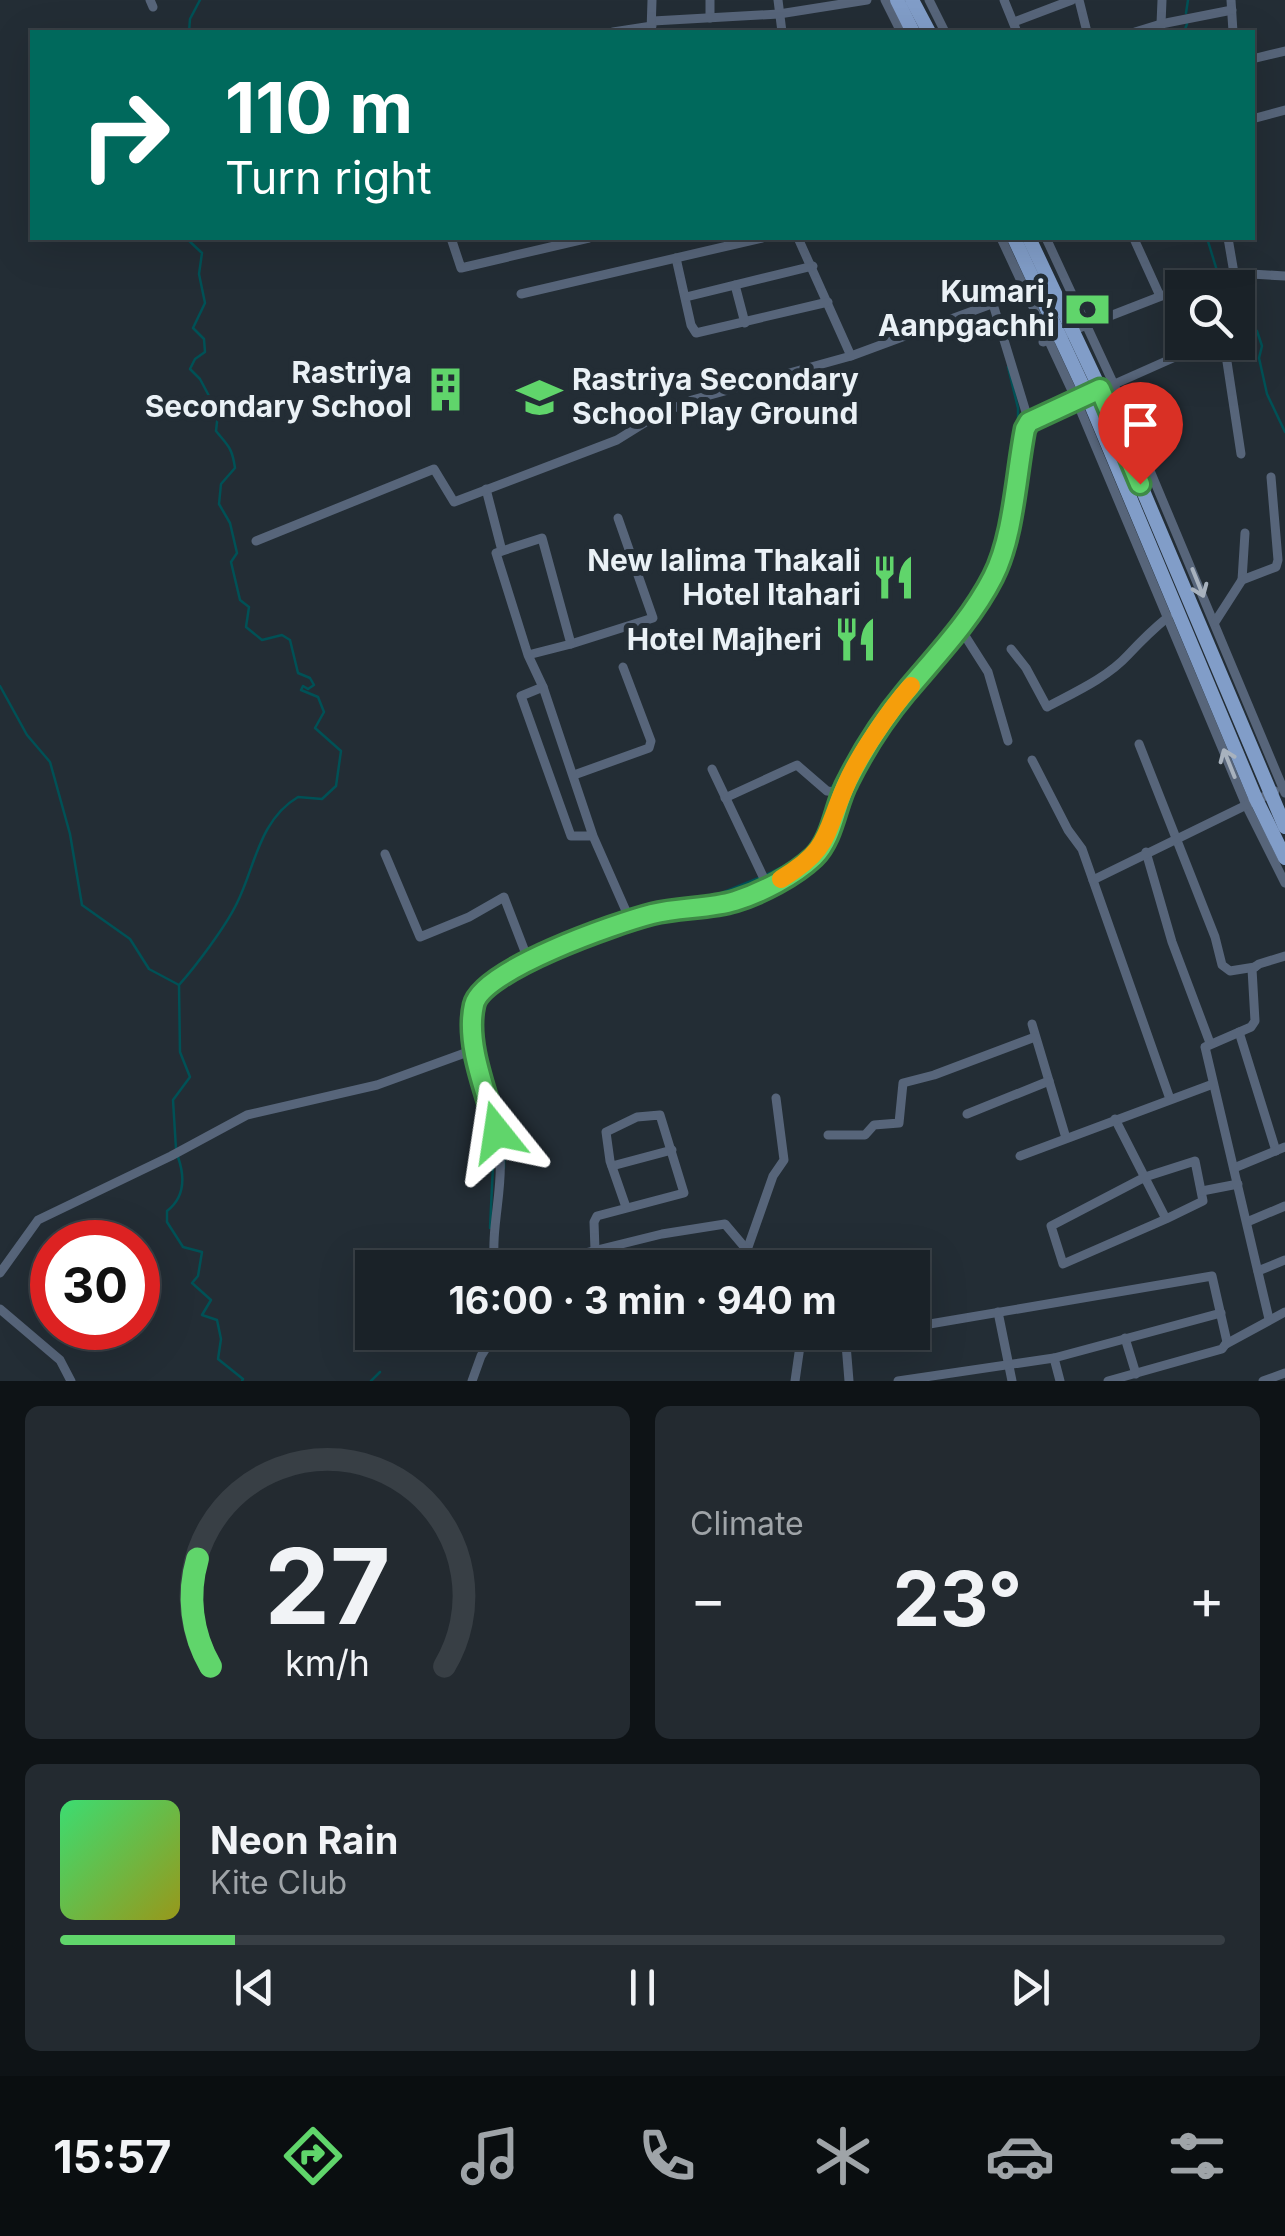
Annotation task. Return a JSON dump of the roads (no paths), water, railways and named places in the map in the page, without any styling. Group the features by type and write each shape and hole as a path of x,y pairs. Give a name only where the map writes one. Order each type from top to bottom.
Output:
{"main road":[{"path":"897,0 913,30"},
{"path":"912,0 928,30"},
{"path":"1015,240 1094,392 1268,796 1285,827"},
{"path":"1031,240 1062,334"},
{"path":"1268,796 1285,858"}],"street":[{"path":"652,0 652,26"},
{"path":"710,0 710,18"},
{"path":"778,0 782,30"},
{"path":"627,30 868,0"},
{"path":"885,0 899,30"},
{"path":"929,0 944,30"},
{"path":"1004,0 1016,28 1075,0 1086,30"},
{"path":"1161,24 1162,0"},
{"path":"1142,30 1232,5 1233,30"},
{"path":"1255,57 1285,51"},
{"path":"1255,119 1285,110"},
{"path":"452,240 461,268 580,240"},
{"path":"521,294 753,240"},
{"path":"799,240 851,356"},
{"path":"1002,240 1027,291 1062,334 1214,622 1268,796 1285,883"},
{"path":"1046,240 1062,334"},
{"path":"1225,270 1228,240"},
{"path":"1134,241 1160,296"},
{"path":"676,258 690,325 696,333 828,302"},
{"path":"686,297 813,266"},
{"path":"1255,276 1285,276"},
{"path":"735,285 745,322"},
{"path":"256,542 434,469 454,502 617,440 692,400 851,356 1027,291"},
{"path":"1062,334 1165,294"},
{"path":"993,304 1029,422"},
{"path":"493,1250 500,1159 476,1049 474,1004 478,995 497,978 528,962 630,920 674,909 733,902 768,887 815,856 824,844 843,793 903,695 960,628 995,574 1004,548 1029,422 1168,360"},
{"path":"1227,360 1241,454"},
{"path":"1094,392 1168,616 1268,796"},
{"path":"1242,580 1276,567 1278,560 1271,477"},
{"path":"486,488 502,550"},
{"path":"528,655 653,618 618,518"},
{"path":"1214,622 1242,580 1246,534"},
{"path":"572,644 542,538 496,552 528,655 543,687 593,836 630,920"},
{"path":"1011,649 1047,707 1084,687 1127,656 1136,643 1168,616"},
{"path":"960,628 988,672 1008,741"},
{"path":"574,776 648,748 651,740 623,667"},
{"path":"543,687 522,696 571,836 593,836"},
{"path":"1139,744 1216,937 1222,965 1230,970 1255,967 1285,956"},
{"path":"1032,760 1068,830 1080,845 1170,1099"},
{"path":"726,798 797,766 828,791 843,793"},
{"path":"712,769 768,887"},
{"path":"1093,880 1268,796"},
{"path":"1146,852 1161,908 1210,1043"},
{"path":"385,854 420,938 504,897 528,962"},
{"path":"1255,967 1251,973 1255,1021 1251,1027 1210,1043 1205,1049 1269,1319"},
{"path":"1032,1024 1066,1138"},
{"path":"1234,1168 1280,1149 1238,1032"},
{"path":"828,1136 865,1135 874,1125 899,1122 902,1083 934,1076 1036,1037"},
{"path":"0,1273 38,1220 247,1115 377,1085 476,1049"},
{"path":"967,1114 1049,1081"},
{"path":"1020,1156 1214,1084"},
{"path":"747,1250 773,1176 784,1160 776,1098"},
{"path":"626,1207 606,1132 637,1117 660,1115 684,1194 597,1216 596,1250 725,1224 747,1250"},
{"path":"1115,1119 1166,1219"},
{"path":"612,1166 672,1150"},
{"path":"1195,1161 1203,1201 1063,1264 1051,1226 1144,1178 1195,1161"},
{"path":"1202,1191 1238,1184"},
{"path":"1247,1222 1285,1206"},
{"path":"1258,1272 1285,1260"},
{"path":"930,1324 1210,1275 1226,1344"},
{"path":"0,1309 52,1352 72,1381"},
{"path":"998,1312 1012,1381"},
{"path":"898,1381 969,1376 1008,1364 1054,1358 1221,1312"},
{"path":"1108,1381 1218,1352 1285,1312"},
{"path":"1125,1338 1136,1374"},
{"path":"472,1381 485,1350"},
{"path":"794,1381 799,1350"},
{"path":"846,1350 848,1381"},
{"path":"1054,1358 1060,1381"},
{"path":"1263,1381 1285,1373"}],"waterway":[{"path":"189,30 200,0"},
{"path":"1186,13 1188,0"},
{"path":"1185,30 1187,24"},
{"path":"176,1149 173,1100 190,1077 180,1052 179,985 232,912 266,831 298,797 322,799 336,786 341,751 315,728 324,712 318,697 301,690 303,686 308,689 314,685 310,678 298,673 290,640 282,635 262,640 246,627 249,607 240,600 231,562 237,553 230,523 219,504 221,484 235,468 234,461 216,431 218,413 200,379 190,369 205,352 204,339 193,328 205,303 199,274 202,253 188,240"},
{"path":"1208,240 1217,270"},
{"path":"1255,329 1262,346 1259,358 1267,394 1285,432"},
{"path":"832,787 906,679 962,615 983,583 996,548 1018,427 1018,408 1008,367"},
{"path":"0,686 27,735 50,762 70,834 82,905 130,939 149,969 179,985"},
{"path":"824,828 832,797"},
{"path":"766,875 797,860 816,844"},
{"path":"755,898 818,866"},
{"path":"629,909 714,896 759,878"},
{"path":"504,1168 505,1127 480,1033 483,1001 490,991 635,927 719,909"},
{"path":"530,954 621,912"},
{"path":"468,1014 473,989 521,958"},
{"path":"490,1126 494,1145 490,1228"},
{"path":"178,1157 182,1186 167,1211 167,1222 183,1247 202,1252 198,1276 192,1283 211,1300 202,1315 217,1320 221,1339 218,1359 242,1381"},
{"path":"371,1381 380,1372"}],"place":[{"name":"Kumari, Aanpgachhi","path":"1088,309"},
{"name":"Rastriya Secondary School","path":"445,390"},
{"name":"Rastriya Secondary School Play Ground","path":"539,397"},
{"name":"New lalima Thakali Hotel Itahari","path":"894,578"},
{"name":"Hotel Majheri","path":"855,640"}]}
